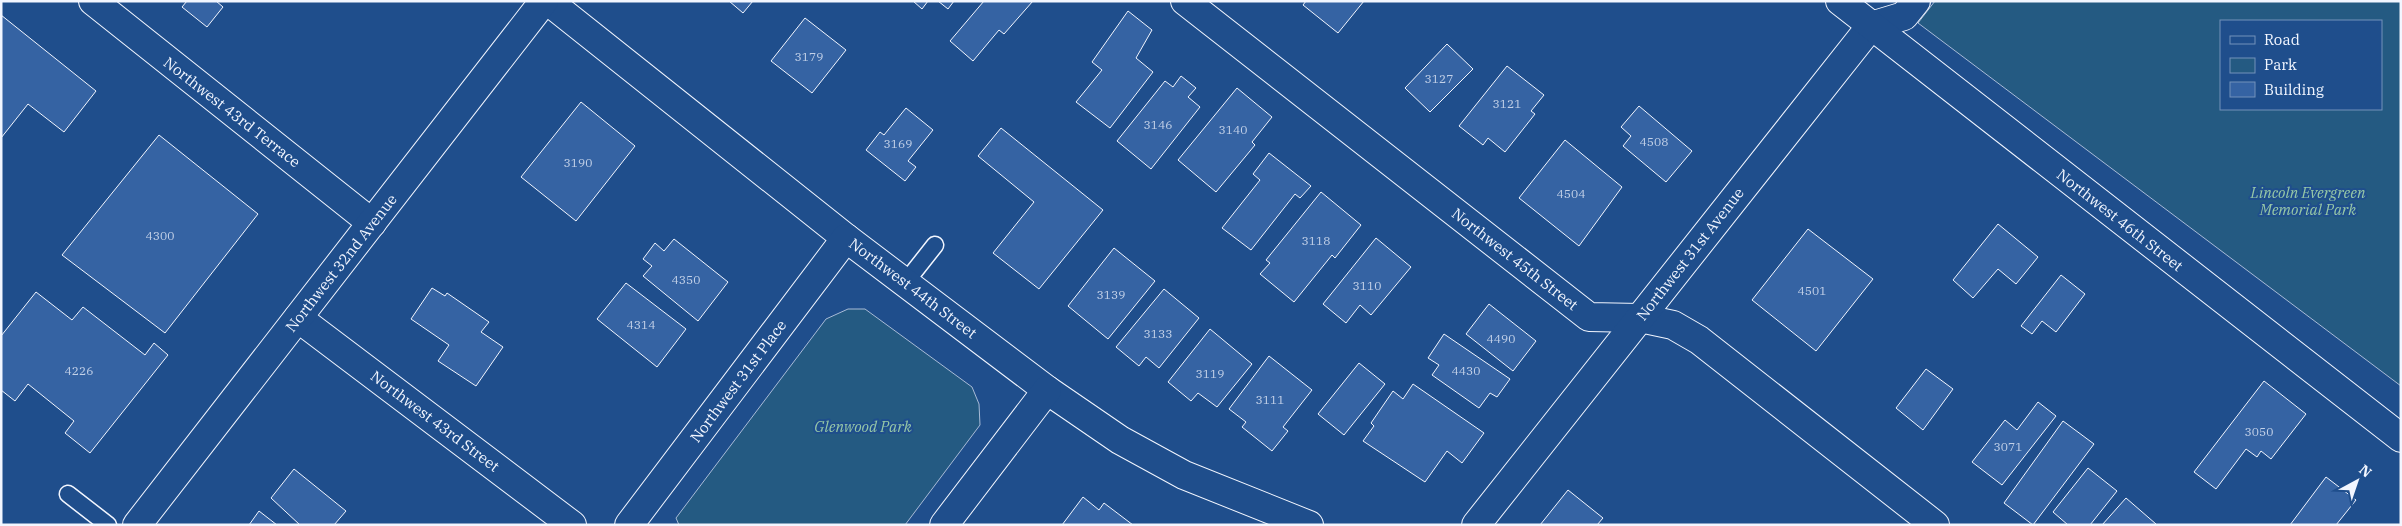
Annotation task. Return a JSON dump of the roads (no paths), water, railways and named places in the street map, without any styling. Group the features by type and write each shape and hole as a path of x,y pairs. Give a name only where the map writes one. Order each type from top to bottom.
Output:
{"street":[{"name":"Northwest 43rd Terrace","path":"93,1 372,223"},
{"name":"Northwest 32nd Avenue","path":"137,525 544,1"},
{"name":"Northwest 44th Street","path":"548,1 846,238 1047,390 1120,440 1184,475 1309,525"},
{"name":"Northwest 45th Street","path":"1185,1 1589,317 1640,318 1673,325 1699,340 1935,525"},
{"name":"Northwest 46th Street","path":"1840,1 2401,438"},
{"path":"1871,26 1904,16 1916,1"},
{"name":"Northwest 31st Avenue","path":"1476,525 1871,26"},
{"name":"Northwest 31st Place","path":"629,525 846,238"},
{"name":"Northwest 43rd Street","path":"298,318 572,525"},
{"path":"944,525 1047,390"}],"lane":[{"path":"905,283 935,245"},
{"path":"68,494 108,525"}],"park label":[{"name":"Lincoln Evergreen Memorial Park","path":"2308,200"},
{"name":"Glenwood Park","path":"863,426"}]}
